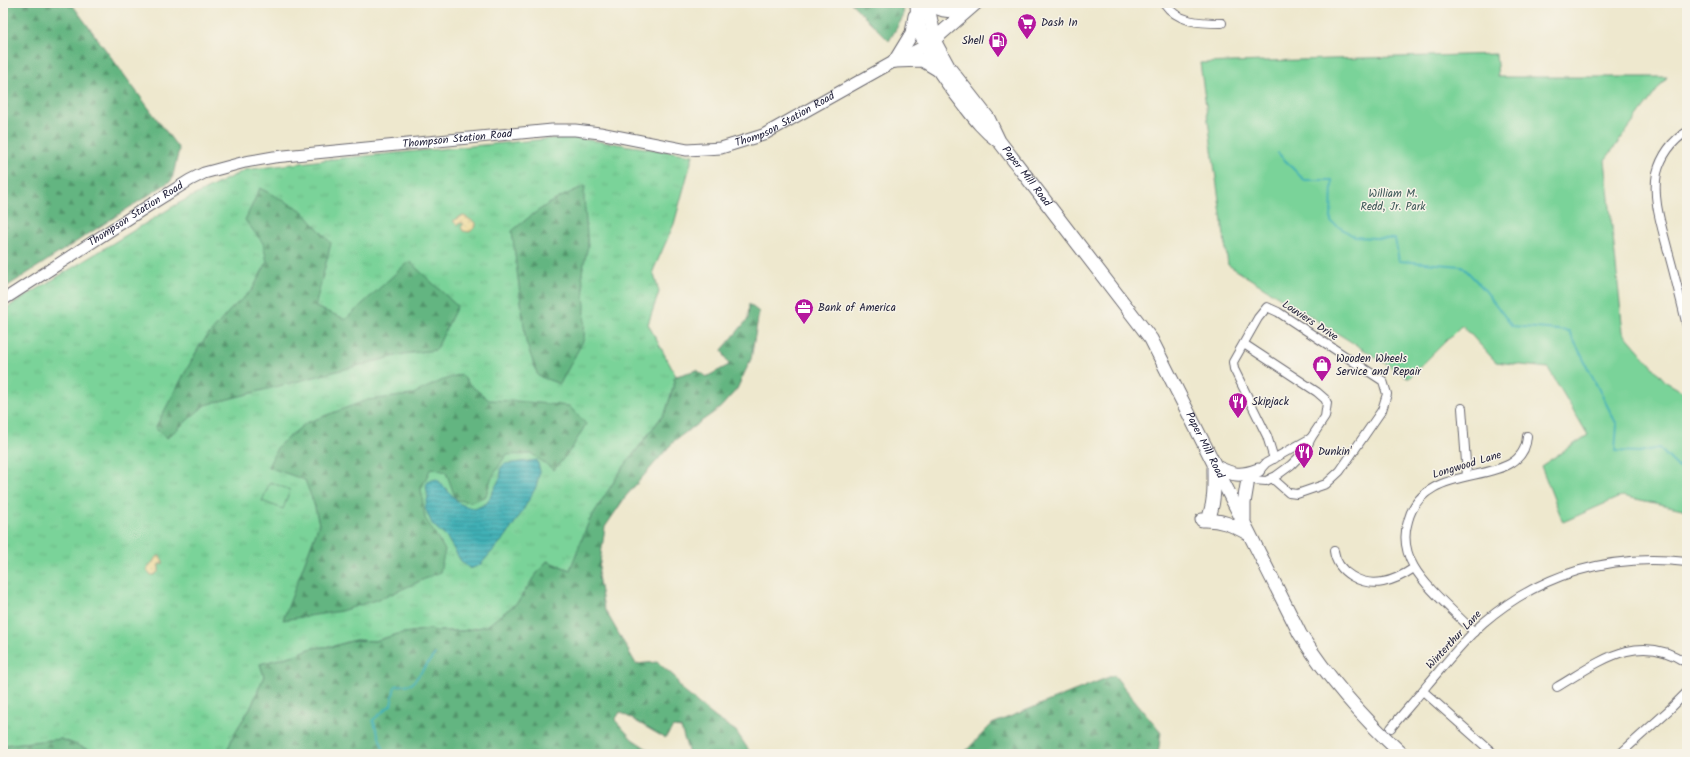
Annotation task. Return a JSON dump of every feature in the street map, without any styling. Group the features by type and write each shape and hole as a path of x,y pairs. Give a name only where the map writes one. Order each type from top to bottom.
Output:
{"main road":[{"name":"Paper Mill Road","path":"917,3 917,15 930,43 937,69 984,130 999,141"},
{"path":"895,61 912,33 917,3"},
{"name":"Paper Mill Road","path":"927,3 930,43 988,118 999,141 1151,339 1300,634 1350,700 1402,754"},
{"path":"931,3 938,9 953,11 975,4"},
{"path":"930,43 975,4"},
{"path":"895,61 922,60 937,69"},
{"path":"1215,466 1232,474 1243,475 1253,479 1244,503 1244,519 1248,532 1221,521 1211,520 1206,517 1215,490 1215,466"}],"street":[{"path":"1164,3 1174,13 1190,21 1201,23 1222,23"},
{"name":"Thompson Station Road","path":"3,300 174,189 204,173 245,162 274,157 552,130 575,130 600,133 687,150 721,148 763,135 930,43"},
{"path":"1687,132 1670,147 1662,159 1657,174 1656,189 1658,210 1687,326"},
{"name":"Louviers Drive","path":"1272,478 1289,492 1297,494 1326,484 1340,471 1361,441 1382,410 1387,394 1383,381 1278,312 1267,307 1258,318 1233,362 1234,369 1267,436 1274,459"},
{"path":"1244,344 1286,370 1325,399 1327,403 1326,417 1311,438 1305,451 1291,465 1272,478 1266,480 1253,479"},
{"path":"1462,408 1467,476"},
{"name":"Longwood Lane","path":"1474,632 1424,581 1414,568 1409,558 1406,541 1407,524 1412,509 1423,495 1436,485 1467,476 1497,470 1513,462 1523,450 1527,436"},
{"path":"1231,498 1253,479 1266,463 1292,450 1302,442 1311,438"},
{"path":"1334,551 1339,566 1350,575 1366,582 1379,582 1393,579 1414,568"},
{"name":"Winterthur Lane","path":"1391,728 1474,632 1511,601 1536,586 1566,573 1597,565 1650,559 1687,562"},
{"path":"1556,687 1606,658 1621,652 1635,649 1659,650 1687,663"},
{"path":"1422,691 1494,754"},
{"path":"1620,754 1687,692"}],"green space":[{"path":"3,3 71,3 179,149 172,180 3,289"},
{"path":"851,3 904,3 903,17 889,41"},
{"name":"William M. Redd, Jr. Park","path":"1496,54 1498,77 1667,77 1605,160 1623,332 1666,382 1687,394 1687,510 1622,496 1563,522 1541,466 1588,435 1548,368 1496,362 1462,325 1409,378 1228,265 1200,63"},
{"path":"569,137 693,155 674,224 653,271 659,292 648,324 676,376 674,378 675,382 666,411 620,472 589,521 570,570 547,561 534,577 518,602 487,626 462,631 436,631 431,629 398,634 375,641 355,640 334,646 312,648 295,655 260,664 264,676 252,705 234,734 226,754 100,754 61,739 3,745 3,310 179,203 245,170 332,159"},
{"path":"585,186 584,197 588,246 582,272 585,306 584,339 560,384 538,376 526,342 512,231 547,205 564,195"},
{"path":"260,188 301,210 331,243 315,307 346,319 409,261 457,306 436,350 404,354 205,405 167,438 155,428 200,345 230,310 252,290 267,262 263,243 245,220"},
{"path":"749,304 759,312 751,359 737,389 720,408 675,440 626,496 605,527 598,576 604,608 636,664 657,662 675,677 681,689 716,718 736,731 750,752 748,754 689,754 681,728 673,727 665,738 620,712 615,720 632,739 655,754 226,754 234,734 252,705 264,676 260,664 295,655 312,648 334,646 355,640 375,641 398,634 431,629 437,631 462,631 487,626 518,602 534,577 547,561 570,570 589,521 620,472 666,411 675,382 674,378 676,376 697,370 706,377 729,365 722,350 748,319"},
{"path":"461,374 469,384 489,400 569,406 586,424 572,448 554,470 532,454 506,455 491,479 486,496 471,502 456,500 446,472 431,468 421,489 425,518 445,550 440,572 385,597 341,611 283,620 319,524 314,504 305,480 268,467 278,446 306,423 367,400 411,395 438,382"},
{"path":"270,482 290,490 283,509 262,501"},
{"path":"1114,675 1161,732 1158,754 963,754 992,724"},
{"path":"61,739 100,754 3,754 3,745"}],"sand":[{"path":"464,216 476,223 476,226 470,232 463,231 461,227 464,224 460,223 457,225 453,221"},
{"path":"160,556 163,564 159,564 159,571 154,575 151,575 147,570 156,557"}],"water":[{"path":"537,460 540,471 536,487 522,512 506,536 480,565 470,569 461,561 447,538 432,524 425,508 428,497 426,486 428,481 437,479 460,504 475,509 487,503 501,476 500,469 504,464"}],"waterway":[{"path":"1278,153 1304,180 1332,180 1331,222 1355,237 1395,239 1399,261 1462,266 1484,289 1512,326 1569,331 1617,425 1615,451 1639,452 1659,448 1679,468 1687,468"},
{"path":"385,754 373,720 391,705 395,686 412,684 435,654"}],"place":[{"name":"Dash In","path":"1027,40"},
{"name":"Shell","path":"998,58"},
{"name":"Bank of America","path":"804,325"},
{"name":"Wooden Wheels Service and Repair","path":"1322,382"},
{"name":"Skipjack","path":"1238,419"},
{"name":"Dunkin'","path":"1304,469"}]}
